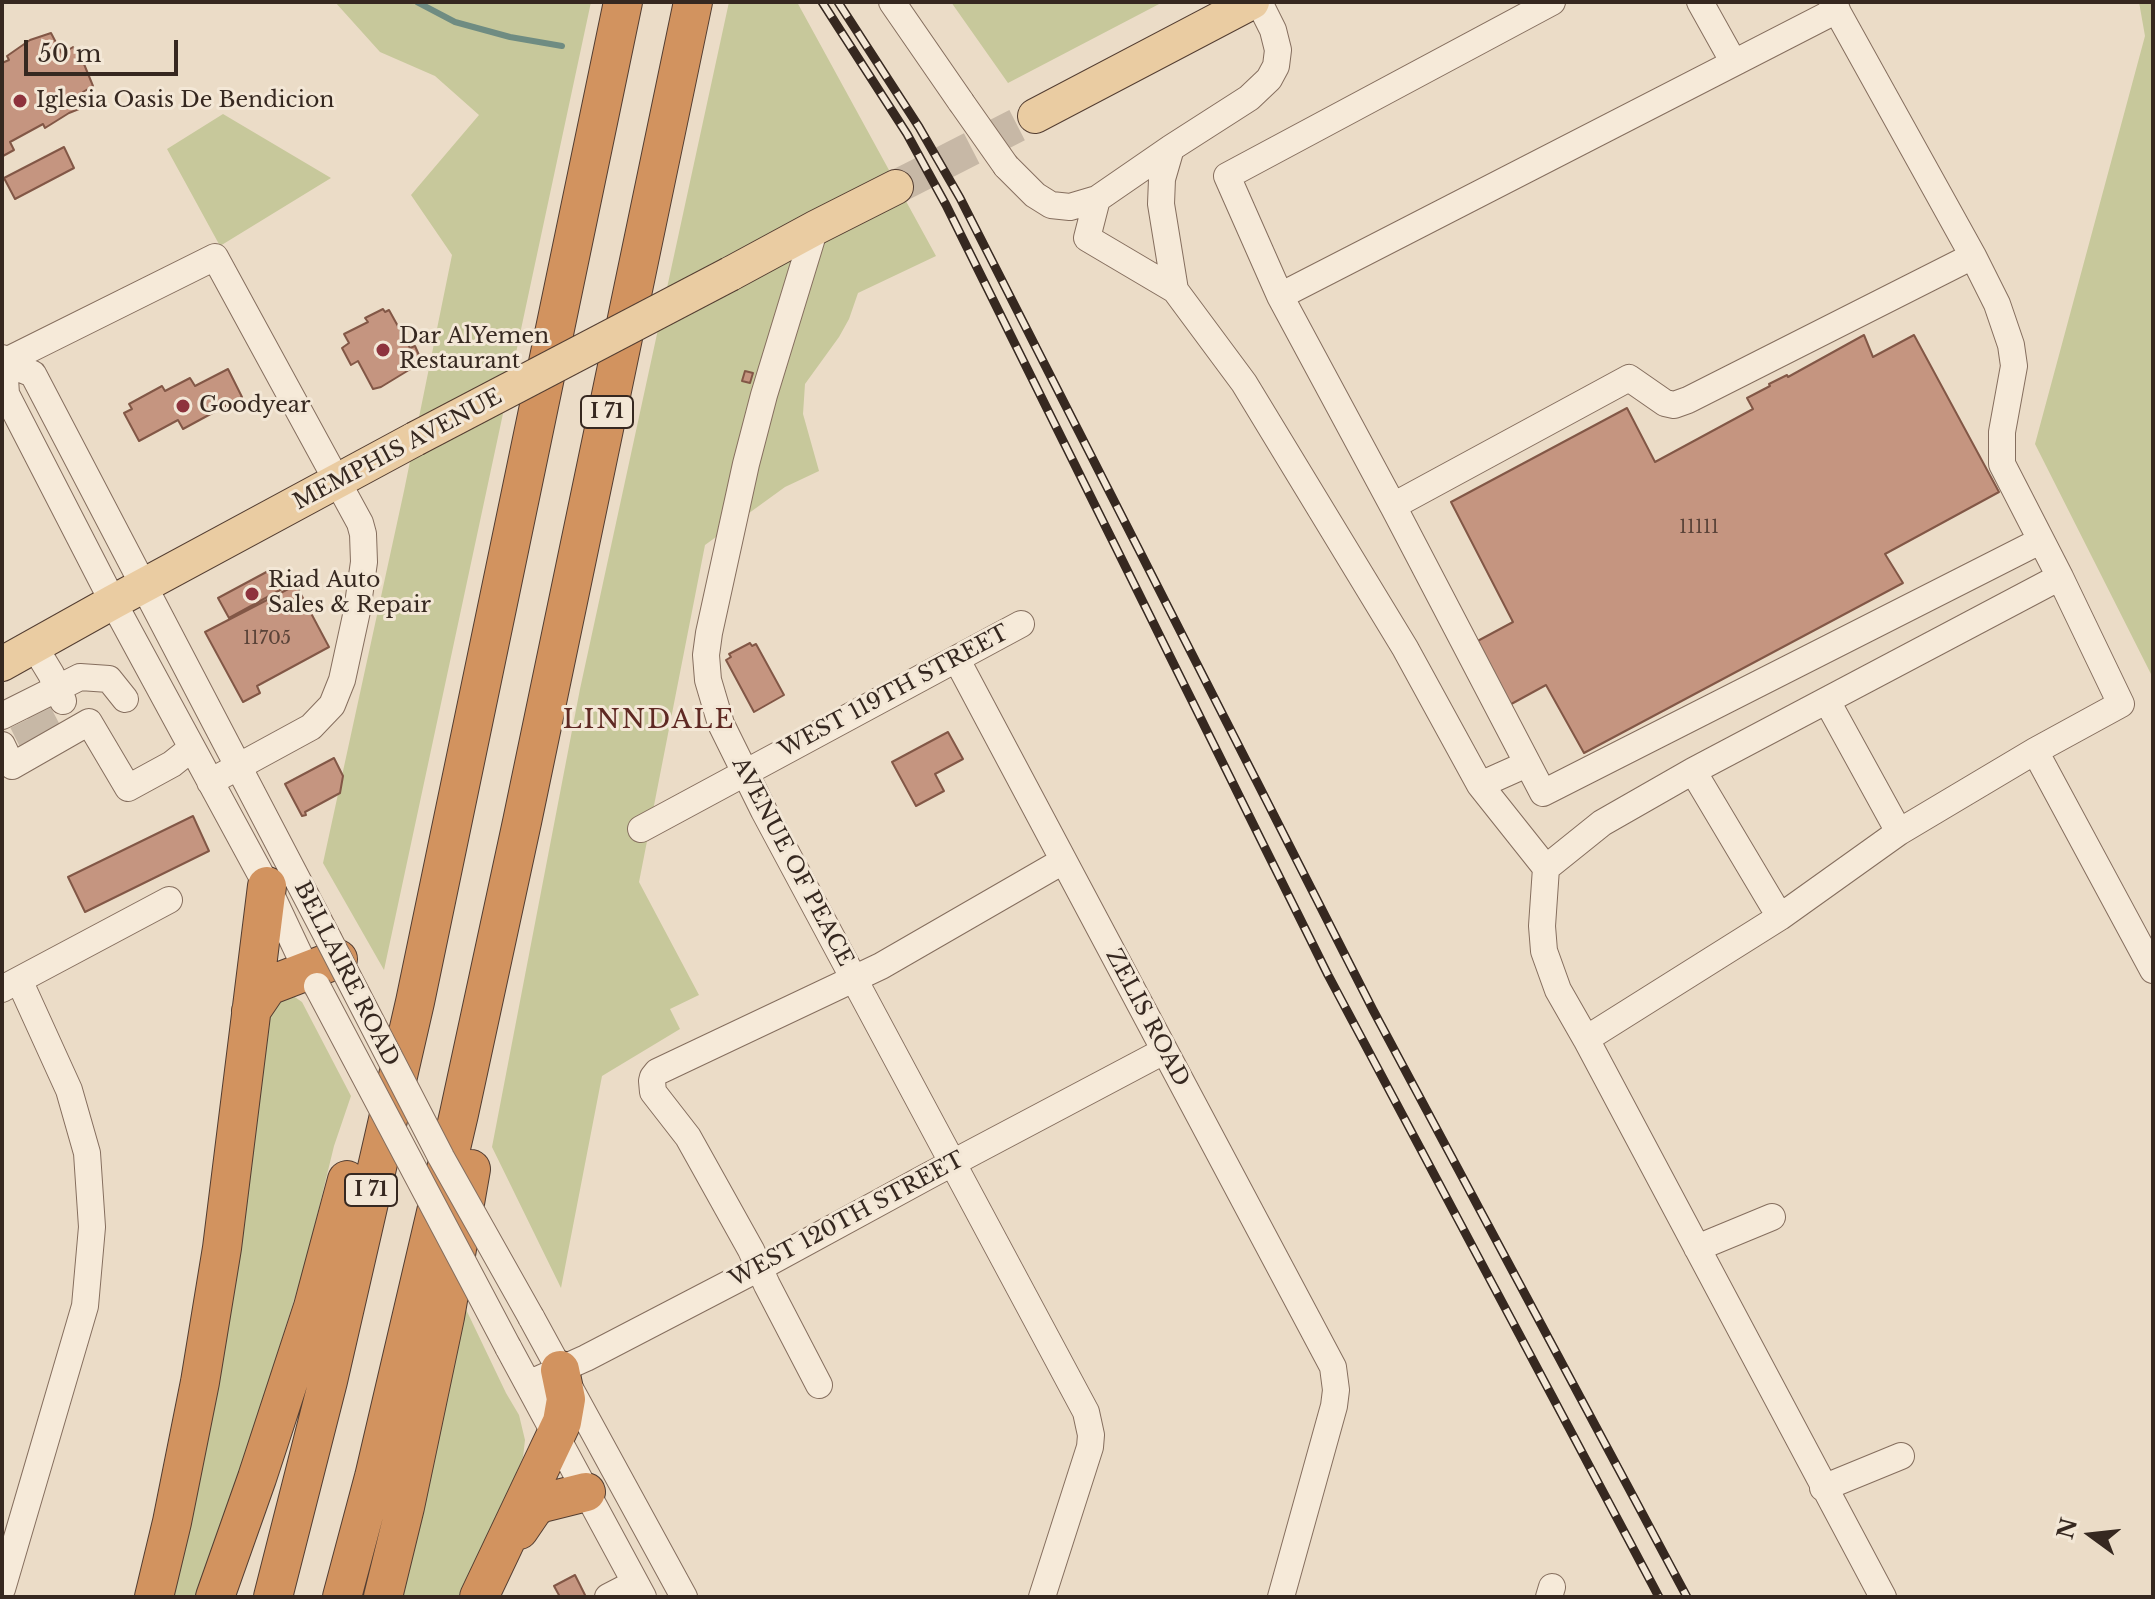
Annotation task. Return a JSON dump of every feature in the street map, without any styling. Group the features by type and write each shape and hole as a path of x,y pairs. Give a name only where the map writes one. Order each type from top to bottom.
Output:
{"highway":[{"name":"I 71","path":"273,1597 328,1381 411,1017 623,2"},
{"name":"I 71","path":"342,1597 374,1477 452,1144 693,2"},
{"path":"215,1597 313,1307 335,1229 386,1015 460,781"},
{"path":"383,1597 445,1317 481,1112 522,822"},
{"path":"154,1597 200,1382 230,1193 267,886"},
{"path":"251,1011 268,986 322,963"},
{"path":"486,1583 562,1422 566,1399 544,1377"},
{"path":"486,1583 534,1508 548,1501 586,1492"}],"main road":[{"path":"1035,116 1252,2"},
{"name":"MEMPHIS AVENUE","path":"2,664 415,439 896,187"}],"street":[{"path":"892,2 1006,166 1028,189 1051,205 1070,207 1097,199 1249,98 1269,79 1276,66 1278,50 1273,30 1259,2"},
{"path":"1552,2 1227,176 1280,296 1543,793 2040,541"},
{"path":"1700,2 1734,63"},
{"path":"1280,296 1840,7 1997,304 2011,345 2014,366 2001,440 2002,464 2121,704 1899,832 1780,917 1586,1039"},
{"path":"1171,148 1162,179 1161,204 1175,290"},
{"path":"1097,199 1087,238 1175,290 1244,383 1405,648 1480,785 1546,868 1542,926 1544,951 1558,990 1883,1597"},
{"name":"AVENUE OF PEACE","path":"815,228 755,428 708,644 706,668 713,704 725,734 1086,1412 1091,1435 1087,1456 1042,1597"},
{"path":"1393,506 1629,378 1665,403 1674,405 1973,256"},
{"path":"3,361 215,257 360,523 364,547 357,611 342,680 332,705 311,727 210,782"},
{"name":"BELLAIRE ROAD","path":"544,1377 531,1317 441,1157 322,963 267,886 113,602 6,394 3,361 33,374 238,767 322,963 508,1347 544,1377 684,1597"},
{"path":"1546,868 1602,823 1693,771 2060,577"},
{"name":"WEST 119TH STREET","path":"641,829 1021,624"},
{"path":"34,646 46,720 128,788 172,764 192,748"},
{"name":"ZELIS ROAD","path":"957,660 1331,1360 1336,1390 1334,1406 1281,1597"},
{"path":"2,745 12,766 80,677 109,679 125,699"},
{"path":"46,720 125,699 155,681"},
{"path":"1827,701 1899,832"},
{"path":"2035,751 2153,970"},
{"path":"1480,785 1527,764"},
{"path":"1693,771 1780,917"},
{"path":"819,1385 688,1137 653,1092 652,1081 657,1072 854,980 1063,861"},
{"path":"2,1589 85,1306 92,1227 87,1153 69,1090 10,985 169,900"},
{"name":"WEST 120TH STREET","path":"544,1377 759,1268 1164,1051"},
{"path":"1697,1248 1772,1217"},
{"path":"556,1437 639,1590 608,1597"},
{"path":"1823,1488 1901,1456"}],"green space":[{"path":"335,2 591,2 384,970 323,863 452,255 411,195 479,115 435,76 380,52"},
{"path":"729,2 797,2 936,256 858,293 839,337 805,384 803,414 819,471 785,487 705,545 639,882 699,995 670,1009 680,1029 602,1076 561,1288 492,1147 580,689"},
{"path":"951,2 1163,2 1008,83"},
{"path":"2139,2 2153,2 2153,678 2035,444 2145,36"},
{"path":"223,114 331,178 220,246 167,149"},
{"path":"289,993 302,1002 351,1096 334,1146 305,1265 201,1597 165,1597 269,1000"},
{"path":"461,1299 519,1415 525,1440 523,1457 458,1597 398,1597"}],"building":[{"path":"51,33 62,54 73,47 84,64 93,86 83,92 89,105 10,142 14,150 3,156 2,63 30,40"},
{"path":"64,147 74,168 15,199 4,178"},
{"path":"383,309 385,312 389,310 410,348 415,346 422,362 373,389 358,361 351,365 342,348 349,343 344,334 368,322 365,318"},
{"path":"1864,335 1873,357 1914,335 1999,492 1885,554 1903,583 1584,753 1546,685 1504,708 1472,644 1513,622 1451,502 1627,408 1655,462 1753,409 1747,398 1769,384 1788,377"},
{"path":"228,369 242,397 183,429 178,420 139,441 124,413 132,409 129,404 162,386 165,391 190,378 195,386"},
{"path":"745,371 753,373 750,383 742,381"},
{"path":"272,569 282,589 229,618 218,598"},
{"path":"296,585 329,647 257,686 260,693 243,702 205,632"},
{"path":"750,643 752,646 756,644 784,695 754,712 726,660 731,657 729,654"},
{"path":"948,732 963,759 935,774 944,791 916,806 892,762"},
{"path":"334,758 343,776 340,793 302,816 285,784"},
{"path":"193,816 209,851 85,912 68,877"},
{"path":"575,1575 586,1597 560,1597 554,1586"}],"waterway":[{"path":"417,2 455,22 510,37 562,46"}],"tunnel":[{"path":"896,187 1035,116"},
{"path":"38,711 49,732"},
{"path":"22,722 32,742"}],"railway":[{"path":"822,2 907,134 946,205 1328,975 1659,1597"},
{"path":"838,2 919,127 960,198 1373,1010 1687,1597"}],"place":[{"name":"Iglesia Oasis De Bendicion","path":"20,101"},
{"name":"Dar AlYemen Restaurant","path":"383,350"},
{"name":"Goodyear","path":"183,406"},
{"name":"Riad Auto Sales & Repair","path":"252,594"}],"district":[{"name":"LINNDALE","path":"649,721"}]}
